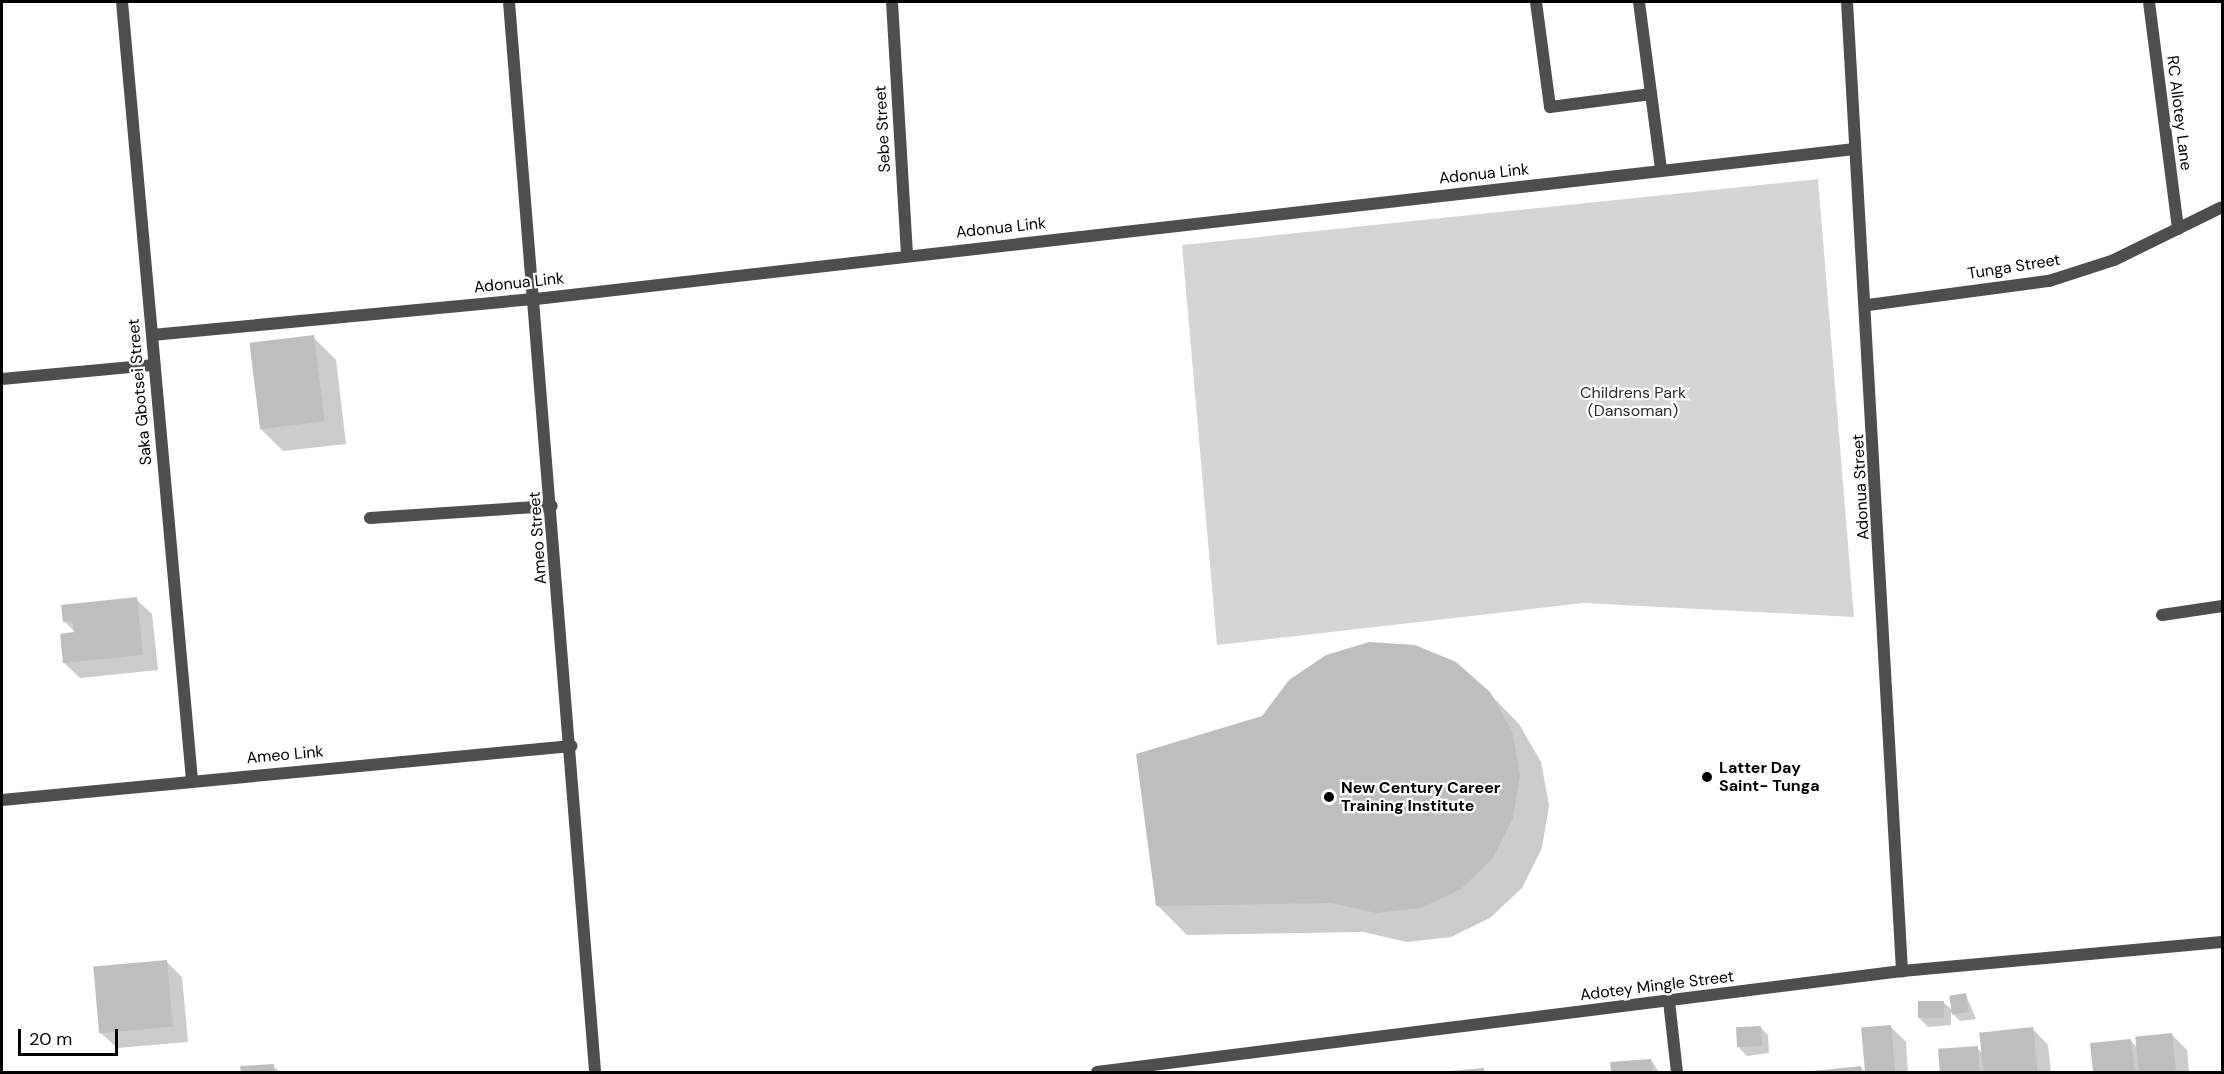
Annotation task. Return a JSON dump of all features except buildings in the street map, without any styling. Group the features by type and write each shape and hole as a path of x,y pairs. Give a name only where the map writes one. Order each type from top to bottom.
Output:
{"street":[{"name":"Saka Gbotsei Street","path":"122,2 192,780"},
{"name":"Ameo Street","path":"508,2 536,298 595,1072"},
{"name":"Sebe Street","path":"892,2 907,255"},
{"path":"1536,2 1550,107 1651,94"},
{"path":"1639,2 1661,170"},
{"name":"Adonua Street","path":"1847,2 1854,149 1868,304 1902,971"},
{"name":"RC Allotey Lane","path":"2149,2 2178,229"},
{"name":"Adonua Link","path":"152,336 536,298 1854,149"},
{"name":"Tunga Street","path":"1868,304 2049,281 2114,260 2223,207"},
{"path":"2,379 154,365"},
{"path":"370,518 552,506"},
{"path":"2162,615 2223,606"},
{"name":"Ameo Link","path":"2,800 192,780 571,746"},
{"name":"Adotey Mingle Street","path":"1097,1072 1902,971 2223,942"},
{"path":"1669,1001 1677,1072"}],"green space":[{"name":"Childrens Park (Dansoman)","path":"1818,179 1854,617 1584,603 1217,645 1182,245"}],"place":[{"name":"Latter Day Saint- Tunga","path":"1707,777"},
{"name":"New Century Career Training Institute","path":"1329,797"}]}
